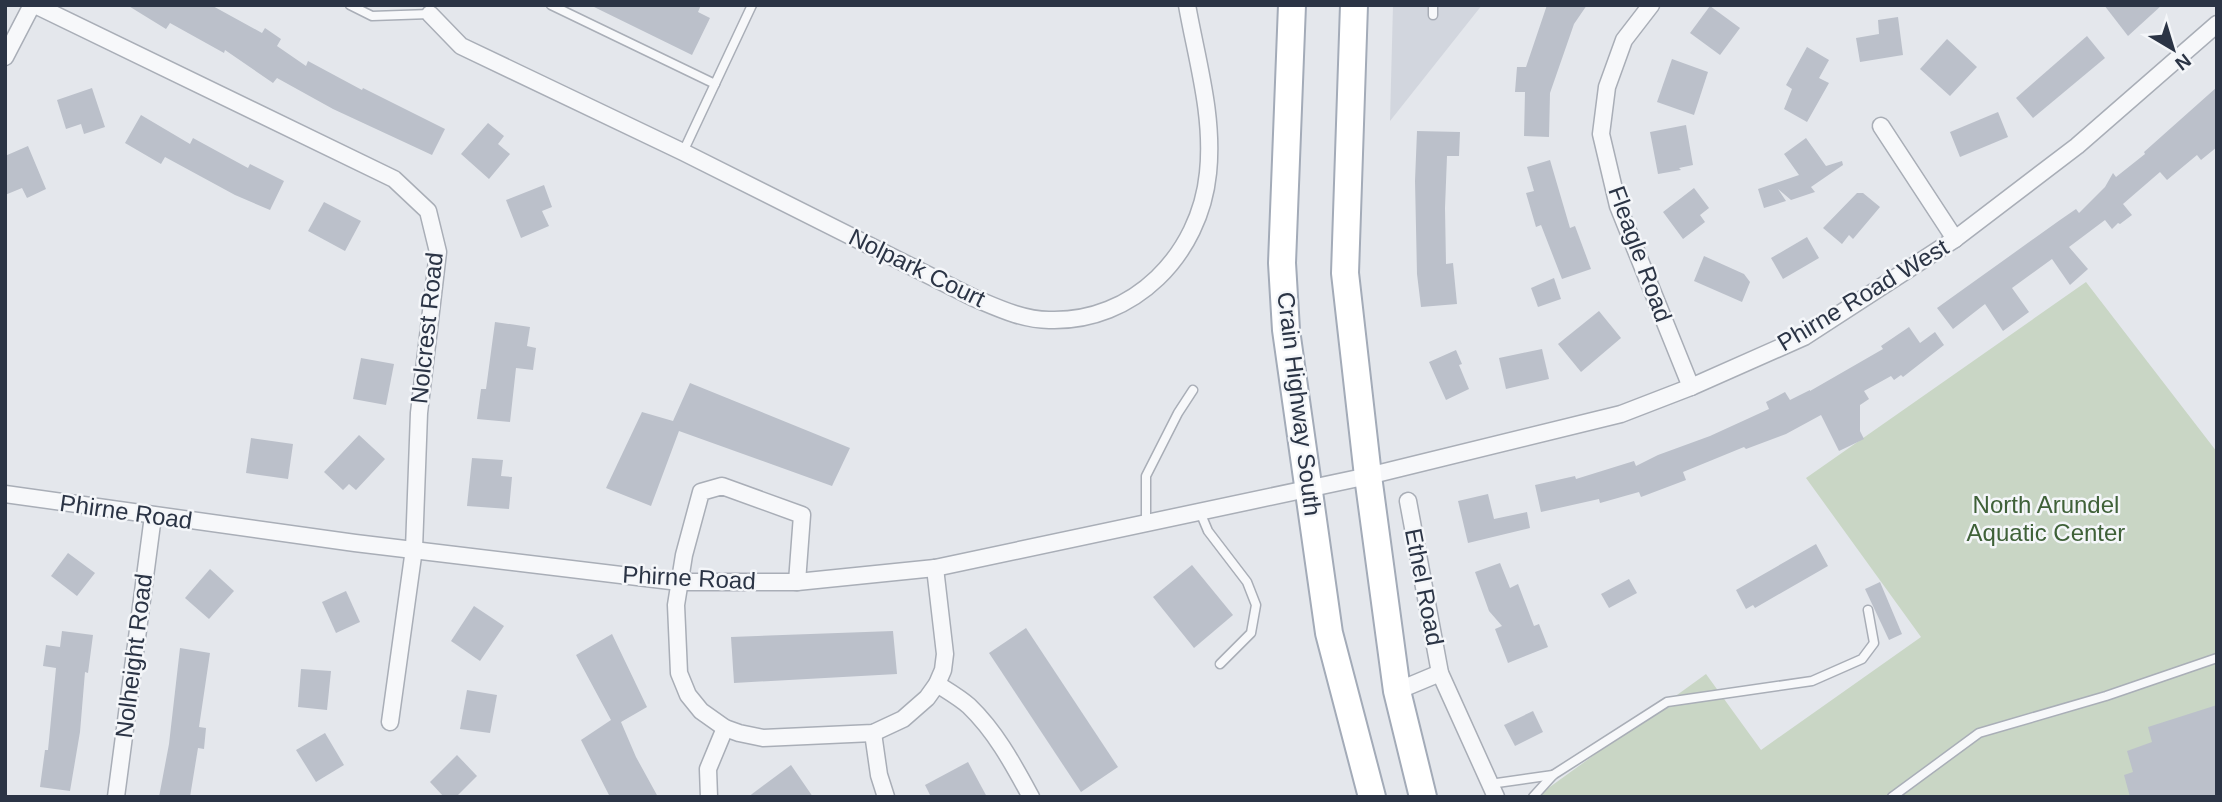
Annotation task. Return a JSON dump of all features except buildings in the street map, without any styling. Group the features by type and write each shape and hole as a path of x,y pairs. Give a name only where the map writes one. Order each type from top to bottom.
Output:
{"main road":[{"name":"Crain Highway South","path":"1292,5 1282,263 1286,330 1329,633 1372,797"},
{"path":"1354,5 1345,273 1368,476 1397,691 1423,797"}],"street":[{"path":"5,57 33,5"},
{"name":"Nolcrest Road","path":"33,5 394,179 428,211 438,252 419,413 414,548 390,722"},
{"name":"Nolpark Court","path":"430,14 461,46 683,152 974,298 1012,313 1047,321 1074,320 1104,311 1135,296 1164,274 1186,246 1199,216 1208,173 1208,118 1187,5"},
{"name":"Fleagle Road","path":"1651,5 1624,40 1607,87 1601,134 1618,206 1691,387"},
{"name":"Phirne Road West","path":"1368,476 1620,414 1691,387 1804,337 1955,239 2077,146 2217,24"},
{"path":"1881,126 1955,239"},
{"name":"Phirne Road","path":"5,494 153,516 679,582 797,582 935,568 1368,476"},
{"path":"797,582 802,515 722,486 701,492 676,605 680,673 688,695 701,711 725,728 763,738 873,733 903,719 927,698 943,670 944,654 935,568"},
{"name":"Ethel Road","path":"1408,501 1440,673 1493,790"},
{"name":"Nolheight Road","path":"116,797 153,516"},
{"name":"Ethel Road","path":"1397,691 1440,673"},
{"path":"937,684 967,704 990,728 1031,797"},
{"path":"709,797 708,769 725,728"},
{"path":"873,733 879,775 886,797"}],"lane":[{"path":"350,5 372,16 430,14"},
{"path":"551,5 715,84"},
{"path":"683,152 752,5"},
{"path":"1433,5 1433,15"},
{"path":"1146,523 1146,476 1178,413 1193,390"},
{"path":"1200,512 1208,531 1247,582 1256,605 1251,633 1220,664"},
{"path":"1533,797 1553,775 1667,702 1812,681 1862,659 1874,643 1868,610"},
{"path":"1892,797 1979,733 2106,696 2217,659"},
{"path":"1493,790 1553,775"}],"shaded area":[{"path":"1393,5 1482,5 1390,121"}],"green space":[{"name":"North Arundel Aquatic Center","path":"2086,282 2217,452 2217,797 1536,797 1706,674 1761,750 1921,637 1806,478"}]}
